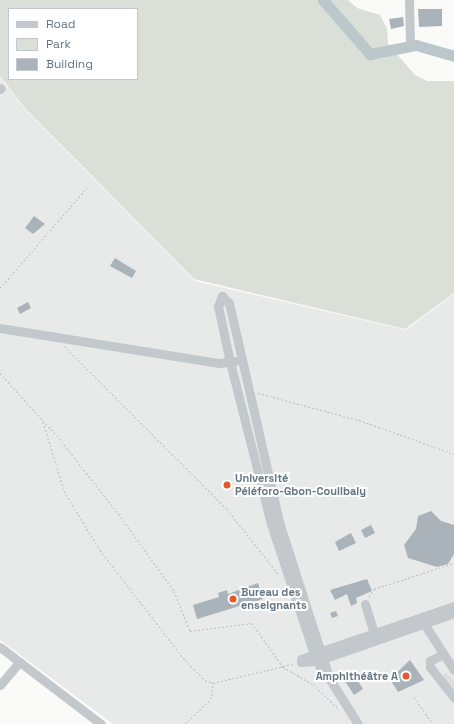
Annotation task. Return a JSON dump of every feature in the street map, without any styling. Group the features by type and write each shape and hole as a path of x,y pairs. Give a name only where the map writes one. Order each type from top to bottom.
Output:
{"street":[{"path":"409,0 410,43"},
{"path":"275,523 229,303 222,296 218,306 230,362 275,523 320,656 329,678 358,724"},
{"path":"0,328 230,362 240,360"},
{"path":"365,604 374,633"},
{"path":"301,662 302,659 320,656 422,620 454,606"},
{"path":"320,656 374,633 454,613"},
{"path":"422,620 454,670"},
{"path":"0,647 101,724"},
{"path":"443,654 430,661 430,667 454,698"},
{"path":"0,685 19,662"}],"path":[{"path":"0,288 87,188"},
{"path":"59,336 65,348 227,509 280,576"},
{"path":"0,373 43,422 121,517 174,591 190,631 252,623 283,667 313,684 342,712"},
{"path":"256,392 262,396 359,420 454,454"},
{"path":"43,422 64,491 100,550 185,660 205,680 213,683 301,662"},
{"path":"365,604 374,589 454,563"},
{"path":"185,724 211,698 213,683"},
{"path":"414,697 433,724"}],"shaded area":[{"name":"Université Péléforo-Gbon-Coulibaly","path":"0,77 22,106 195,281 406,330 454,294 454,724 113,724 0,640"}],"green space":[{"path":"0,0 348,0 357,8 380,15 387,29 388,44 415,75 427,81 454,81 454,293 405,329 194,279 24,107 0,76"},
{"path":"445,672 454,680 454,691 443,677"}],"building":[{"path":"418,9 442,9 442,26 419,27"},
{"path":"403,17 404,26 391,29 389,19"},
{"path":"34,216 45,224 33,234 25,228"},
{"path":"115,258 136,271 132,278 110,266"},
{"path":"28,302 31,308 20,314 17,308"},
{"path":"431,511 441,521 454,525 454,554 448,564 437,567 408,558 404,545 416,529 418,516"},
{"path":"371,525 375,533 365,538 361,530"},
{"path":"351,533 356,543 339,551 335,542"},
{"path":"367,579 372,591 356,598 357,603 351,606 347,594 335,600 330,590"},
{"path":"258,583 263,599 197,619 193,605 219,597 218,593 227,590 228,594"},
{"path":"336,611 338,616 332,618 330,613"},
{"name":"Amphithéâtre A","path":"410,660 424,680 398,692 390,679"},
{"path":"354,675 363,689 354,695 345,681"}],"waterway":[{"path":"323,0 370,54 416,45 454,56"}],"place":[{"name":"Université Péléforo-Gbon-Coulibaly","path":"227,485"},
{"name":"Bureau des enseignants","path":"233,599"},
{"name":"Amphithéâtre A","path":"406,676"}]}
